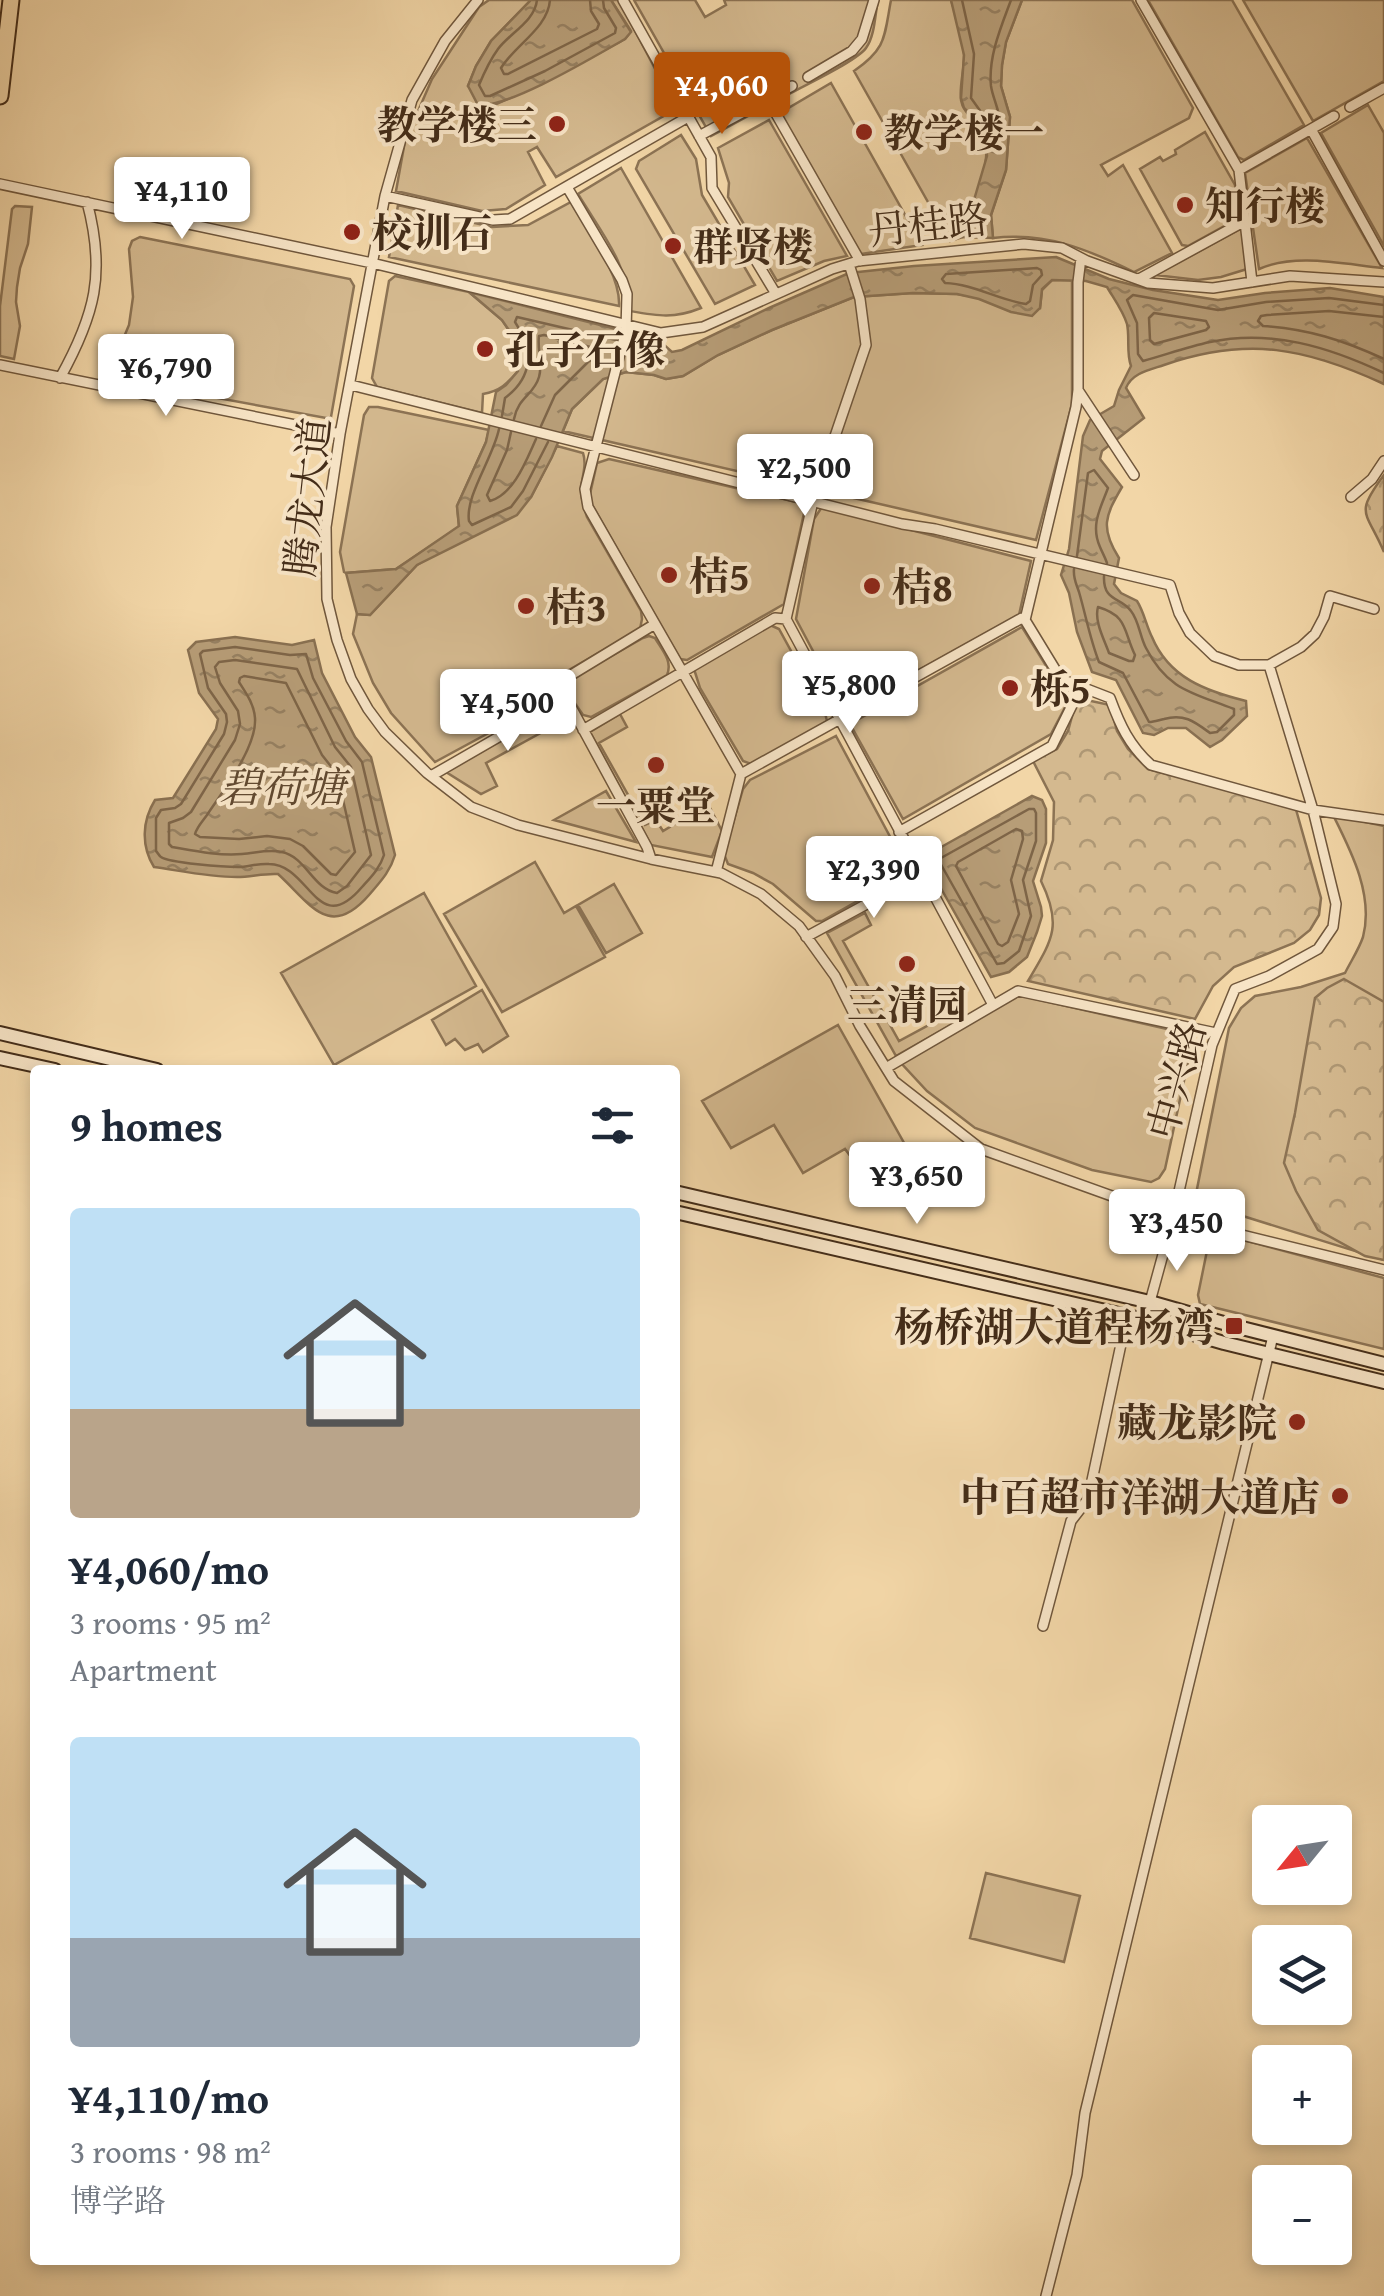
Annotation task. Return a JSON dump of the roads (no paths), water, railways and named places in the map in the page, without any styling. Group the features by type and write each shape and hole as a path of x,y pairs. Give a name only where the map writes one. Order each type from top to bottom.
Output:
{"main road":[{"path":"0,96 11,0"},
{"path":"0,1033 136,1065"},
{"path":"0,1058 32,1065"},
{"path":"680,1193 1150,1302 1384,1364"},
{"path":"680,1213 1145,1320 1384,1382"}],"street":[{"name":"腾龙大道","path":"478,0 445,41 412,100 385,196 340,434 326,527 327,599 351,679 368,709 385,732 431,776 472,807 518,825 716,872 761,894 799,926 835,976 894,1081 981,1149 1173,1218 1384,1270"},
{"path":"623,0 711,156 712,188 776,294"},
{"path":"808,77 852,51 862,38 874,0"},
{"path":"1141,0 1239,170 1252,282"},
{"path":"699,136 792,86"},
{"path":"1350,107 1384,88"},
{"path":"768,98 853,265 866,345 813,501 786,619 993,1005"},
{"path":"1239,170 1334,116"},
{"path":"385,196 493,220 510,219 688,117"},
{"path":"1311,129 1384,261"},
{"name":"丹桂路","path":"0,184 372,263 661,333 703,327 853,265 1024,244 1062,248 1081,259 1148,282 1213,288 1290,276 1384,282"},
{"path":"568,187 628,294 627,327 585,490 588,507 741,774 716,872"},
{"path":"60,378 82,339 95,294 95,232 87,202"},
{"path":"1139,279 1245,221"},
{"path":"1081,259 1078,390 1025,620 1061,680 1110,698 1124,735 1151,765 1313,810 1384,820"},
{"path":"0,365 340,434"},
{"path":"351,385 902,524 1170,585 1190,633 1214,656 1239,665 1269,665 1301,648 1315,634 1330,596 1374,608"},
{"path":"1078,390 1134,474"},
{"path":"1351,497 1372,479 1384,461"},
{"path":"583,730 775,618 786,619"},
{"path":"741,774 1022,618 1025,620"},
{"path":"651,859 558,683 655,624"},
{"name":"中兴路","path":"1145,1320 1173,1218 1212,1045 1235,990 1318,949 1334,927 1336,904 1313,810 1269,665"},
{"path":"899,832 1052,746 1081,687"},
{"path":"431,776 566,698"},
{"path":"806,936 922,874"},
{"path":"886,1068 1018,990 1216,1034"},
{"path":"1044,1626 1072,1521 1088,1499 1127,1316"},
{"path":"1046,2296 1077,2175 1085,2113 1273,1336"}],"water":[{"path":"531,0 611,0 631,32 625,39 529,90 478,105 468,86 476,66 491,41"},
{"path":"951,0 1022,0 1002,65 1001,86 1010,117 1006,170 991,215 993,238 963,237 987,156 985,138 961,98 964,55"},
{"path":"1056,257 1109,279 1218,300 1330,288 1384,297 1384,384 1329,362 1276,350 1250,349 1194,356 1137,375 1126,388 1144,418 1102,451 1100,459 1122,487 1107,522 1109,538 1119,558 1114,584 1121,593 1137,601 1159,651 1179,673 1217,693 1246,701 1247,716 1210,747 1186,728 1168,728 1154,735 1143,733 1116,680 1092,672 1061,575 1069,549 1083,436 1090,420 1114,406 1131,366 1127,324 1121,310 1107,287 1086,281 1052,280 1042,289 1040,308 1032,316 957,294 854,297 772,330 683,376 666,379 626,372 603,379 572,409 552,457 517,515 417,565 370,615 357,614 346,573 396,569 459,526 457,506 486,442 496,392 518,371 515,339 502,320 469,292 632,333 662,343 672,352 849,273"},
{"name":"碧荷塘","path":"235,637 292,645 314,640 322,673 355,737 371,757 395,855 369,895 342,915 320,913 278,874 206,875 154,867 150,859 145,834 151,808 155,800 173,798 216,729 218,719 199,693 188,650 196,642"},
{"path":"1032,796 1042,800 1046,809 1046,843 1033,881 1042,916 1027,957 1009,972 991,977 925,860 927,855"}],"place":[{"name":"教学楼三","path":"557,124"},
{"name":"教学楼一","path":"864,132"},
{"name":"知行楼","path":"1185,205"},
{"name":"校训石","path":"352,232"},
{"name":"群贤楼","path":"673,246"},
{"name":"孔子石像","path":"485,349"},
{"name":"桔5","path":"669,575"},
{"name":"桔8","path":"872,586"},
{"name":"桔3","path":"526,606"},
{"name":"栎5","path":"1010,688"},
{"name":"一粟堂","path":"656,765"},
{"name":"三清园","path":"907,964"},
{"name":"杨桥湖大道程杨湾","path":"1234,1326"},
{"name":"藏龙影院","path":"1297,1422"},
{"name":"中百超市洋湖大道店","path":"1340,1496"}]}
